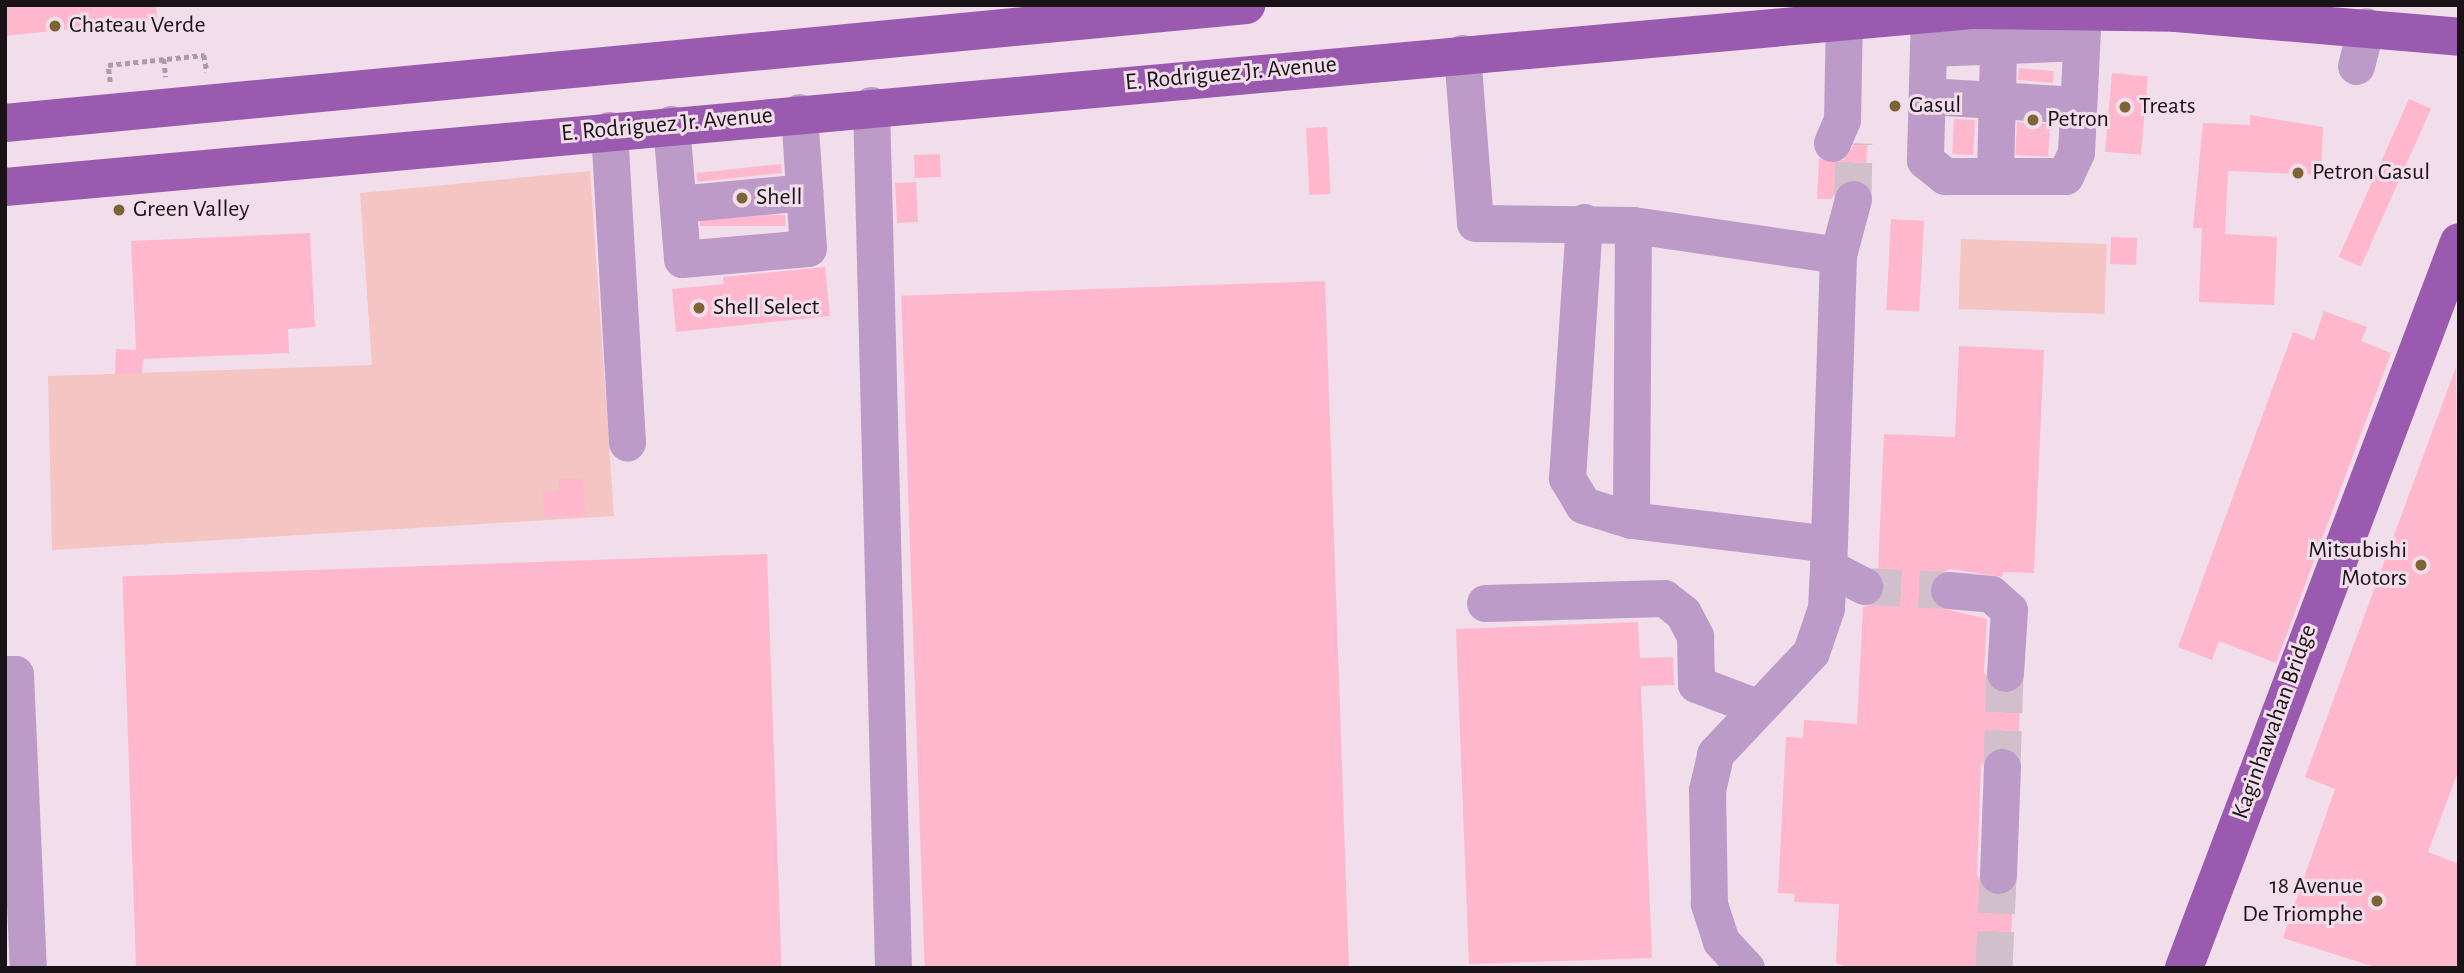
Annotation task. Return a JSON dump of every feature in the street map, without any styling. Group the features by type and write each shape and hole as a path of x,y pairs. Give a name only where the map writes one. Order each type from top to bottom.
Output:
{"main road":[{"path":"5,123 1246,5"},
{"name":"E. Rodriguez Jr. Avenue","path":"5,187 872,105 1844,19 1929,31 1998,27 2366,26 2459,37"},
{"name":"Kaginhawahan Bridge","path":"2183,968 2459,242"}],"lane":[{"path":"1843,136 1844,19"},
{"path":"2356,66 2366,26"},
{"path":"1995,174 1998,27"},
{"path":"1929,31 1925,160 1945,176 2065,176 2074,162 2082,27"},
{"path":"1462,53 1475,223 1584,222 1633,225 1840,221 1826,608 1811,652 1715,754 1707,790 1709,903 1721,942 1746,968"},
{"path":"1927,96 1998,103 2077,105"},
{"path":"872,105 893,968"},
{"path":"671,124 682,259 808,248 799,112"},
{"path":"610,130 627,442"},
{"path":"678,204 804,192"},
{"path":"1584,222 1567,478 1583,505 1631,520 1829,556 1864,586"},
{"path":"1631,520 1633,225"},
{"path":"1949,590 1991,594 2009,610 2005,673"},
{"path":"1485,603 1664,598 1683,613 1695,636 1696,684 1757,707"},
{"path":"5,674 15,674 28,968"},
{"path":"1998,875 2002,767"}],"path":[{"path":"108,65 204,55"}],"shaded area":[{"path":"590,171 614,516 52,550 48,376 372,365 360,193"},
{"path":"1961,239 2107,244 2104,314 1959,309"}],"building":[{"name":"Chateau Verde","path":"5,5 156,5 157,20 5,36"},
{"path":"2019,68 2054,71 2053,83 2018,80"},
{"path":"2112,73 2148,76 2141,155 2105,152"},
{"path":"2409,99 2431,109 2361,267 2339,257"},
{"name":"Petron Gasul","path":"2250,115 2323,127 2321,175 2228,171 2225,234 2277,237 2274,305 2199,302 2202,228 2193,228 2203,123 2250,125"},
{"path":"1954,119 1975,120 1973,155 1952,154"},
{"path":"2017,122 2050,124 2048,157 2015,155"},
{"path":"1327,127 1331,194 1310,195 1306,128"},
{"path":"1855,143 1867,144 1866,183 1847,179 1831,199 1817,199 1819,158 1844,160"},
{"path":"940,154 941,177 915,178 914,155"},
{"path":"781,164 782,173 697,182 696,173"},
{"path":"916,182 918,222 897,223 895,183"},
{"path":"700,215 785,215 785,226 700,226"},
{"path":"1891,219 1924,221 1919,312 1886,310"},
{"path":"310,233 315,327 288,329 289,353 143,359 142,374 115,374 116,349 136,350 131,241"},
{"path":"2111,237 2137,238 2136,265 2110,264"},
{"path":"825,267 830,316 676,332 672,289 724,284 723,277"},
{"path":"1325,281 1349,968 925,968 901,296"},
{"path":"2324,311 2367,327 2361,341 2391,353 2276,663 2219,641 2212,660 2178,647 2293,332 2314,340"},
{"path":"1959,346 2044,350 2034,573 2003,572 2002,577 1950,569 1932,577 1928,589 1937,607 1987,619 1984,672 1993,690 2004,694 2021,686 2018,754 1993,748 1981,766 1977,875 1987,893 2013,888 2010,968 1852,968 1836,963 1839,904 1794,902 1795,894 1778,893 1786,737 1803,738 1804,720 1857,724 1863,607 1876,603 1885,586 1878,571 1884,434 1955,437"},
{"name":"Mitsubishi Motors","path":"2456,367 2459,769 2428,852 2459,864 2459,968 2378,968 2283,938 2335,789 2305,777"},
{"path":"583,478 585,516 544,517 543,492 559,491 559,479"},
{"path":"767,554 781,968 136,968 122,577"},
{"path":"1638,622 1640,658 1673,657 1674,685 1641,686 1652,958 1469,964 1456,629"}],"tunnel":[{"path":"1853,199 1854,143"},
{"path":"1864,586 1949,590"},
{"path":"2002,767 2005,673"},
{"path":"1994,968 1998,875"}],"place":[{"name":"Chateau Verde","path":"55,26"},
{"name":"Gasul","path":"1895,106"},
{"name":"Treats","path":"2125,107"},
{"name":"Petron","path":"2033,120"},
{"name":"Petron Gasul","path":"2298,173"},
{"name":"Shell","path":"742,198"},
{"name":"Green Valley","path":"119,210"},
{"name":"Shell Select","path":"699,308"},
{"name":"Mitsubishi Motors","path":"2421,565"},
{"name":"18 Avenue De Triomphe","path":"2377,901"}]}
